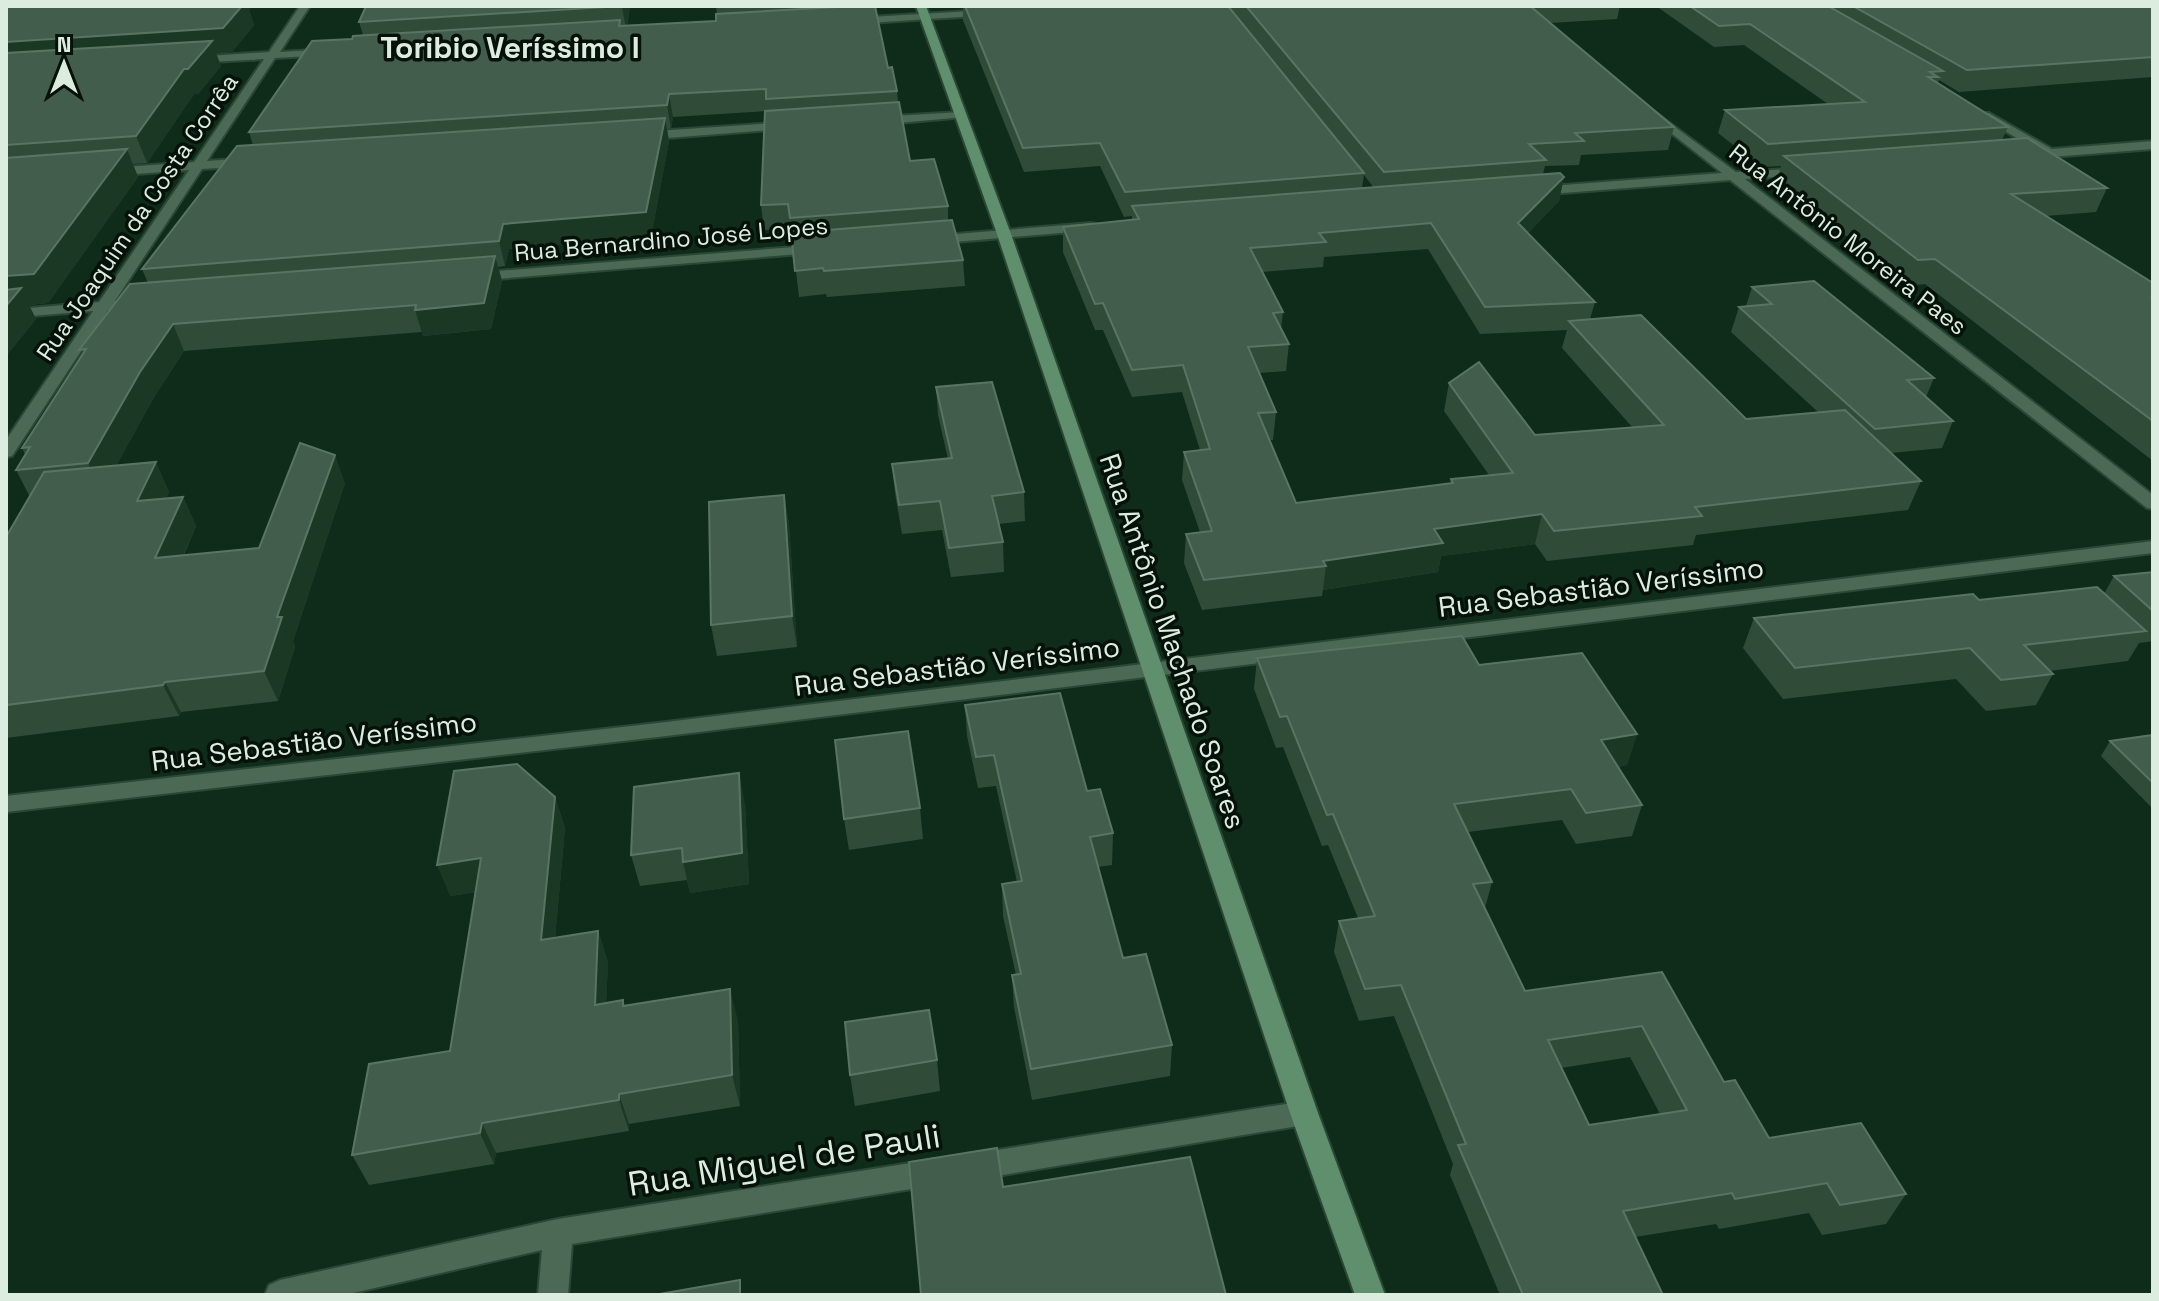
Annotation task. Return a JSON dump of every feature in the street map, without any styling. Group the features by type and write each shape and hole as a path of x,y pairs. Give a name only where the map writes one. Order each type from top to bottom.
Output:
{"street":[{"name":"Rua Joaquim da Costa Corrêa","path":"6,452 305,6"},
{"path":"847,22 923,11 1000,12"},
{"name":"Rua Antônio Machado Soares","path":"923,11 1004,234 1304,1113 1370,1295"},
{"path":"178,61 349,51"},
{"name":"Rua Antônio Moreira Paes","path":"1636,100 2153,504"},
{"path":"1970,107 2050,153"},
{"path":"865,121 961,115"},
{"path":"626,137 802,126"},
{"path":"2002,156 2153,145"},
{"path":"101,172 260,161"},
{"path":"1515,193 1827,169"},
{"path":"909,242 1112,225"},
{"name":"Rua Bernardino José Lopes","path":"450,278 830,248"},
{"path":"6,314 150,302"},
{"name":"Rua Sebastião Veríssimo","path":"6,804 1155,670 2153,547"},
{"name":"Rua Miguel de Pauli","path":"280,1295 558,1233 1304,1113"},
{"path":"553,1295 558,1233"}],"building":[{"path":"242,6 223,28 6,42 6,7"},
{"path":"366,6 622,6 359,22"},
{"path":"875,6 888,68 892,67 897,91 766,99 766,89 669,94 667,105 249,132 312,41 620,20 619,26 716,21 716,14"},
{"path":"965,6 1228,6 1364,173 1125,192 1100,143 1023,148"},
{"path":"1246,6 1530,6 1674,127 1575,133 1584,141 1529,144 1546,160 1384,172"},
{"path":"1690,6 1828,6 1943,71 1930,72 1938,77 1928,77 2008,127 1768,144 1725,110 1865,102 1750,24 1719,26"},
{"path":"1853,6 2153,6 2153,57 1967,70"},
{"path":"212,41 188,69 184,69 136,136 6,145 6,53"},
{"path":"899,102 910,161 934,159 948,206 790,218 788,204 761,205 765,111"},
{"path":"665,118 646,212 503,224 499,241 142,269 237,146"},
{"path":"2027,138 2107,188 2011,194 2153,283 2153,421 1935,259 1918,260 1784,156"},
{"path":"127,149 34,274 6,276 6,158"},
{"path":"1560,173 1564,177 1518,223 1595,302 1485,307 1431,223 1319,233 1326,242 1250,248 1283,312 1273,313 1289,344 1248,347 1276,412 1258,413 1296,503 1453,483 1451,479 1513,473 1449,383 1479,362 1535,435 1664,425 1569,321 1641,315 1746,419 1845,410 1921,481 1695,507 1702,516 1554,531 1542,514 1434,529 1443,543 1323,561 1326,566 1204,580 1186,534 1212,531 1184,452 1210,449 1183,365 1132,370 1103,303 1095,304 1063,227 1139,219 1132,206"},
{"path":"952,220 963,260 795,271 791,233"},
{"path":"495,256 484,303 415,310 416,305 173,324 140,372 88,463 16,470 30,447 22,448 86,349 79,350 130,284"},
{"path":"1814,281 1934,378 1907,380 1953,421 1875,429 1739,307 1772,304 1752,287"},
{"path":"21,288 6,306 6,290"},
{"path":"992,382 1024,492 992,496 1003,542 949,548 940,501 899,505 892,464 952,458 936,387"},
{"path":"300,443 335,455 277,617 282,617 264,671 6,705 6,537 44,472 156,462 137,501 183,497 155,558 259,548"},
{"path":"784,495 792,616 711,625 709,502"},
{"path":"2153,572 2153,611 2114,576"},
{"path":"2097,587 2146,631 2024,645 2053,674 2001,680 1970,648 1795,668 1754,618 1973,594 1979,600"},
{"path":"1462,636 1479,665 1582,653 1637,734 1601,740 1642,805 1586,813 1571,789 1454,804 1492,882 1473,884 1525,991 1662,972 1724,1082 1735,1080 1769,1138 1861,1123 1906,1194 1840,1205 1827,1183 1735,1199 1732,1193 1623,1211 1663,1295 1523,1295 1458,1145 1466,1144 1401,985 1365,989 1339,921 1375,916 1333,814 1327,815 1287,716 1280,717 1257,658","holes":["1642,1026 1687,1110 1589,1125 1548,1040"]},
{"path":"1060,693 1087,791 1100,789 1113,833 1090,837 1123,958 1146,954 1172,1045 1031,1069 1012,975 1021,974 1002,884 1022,881 994,755 976,757 965,705"},
{"path":"908,731 920,808 844,819 835,740"},
{"path":"2153,735 2153,783 2110,741"},
{"path":"517,764 555,797 541,940 598,931 595,1005 623,1000 623,1006 730,989 732,1075 619,1094 619,1100 482,1123 480,1133 352,1155 369,1064 450,1051 481,858 437,865 454,771"},
{"path":"739,773 742,853 683,862 682,848 631,855 634,787"},
{"path":"929,1010 937,1060 850,1075 845,1022"},
{"path":"997,1148 1003,1187 1190,1157 1226,1295 921,1295 909,1162"},
{"path":"740,1280 740,1295 654,1295"}],"district":[{"name":"Toribio Veríssimo I","path":"510,47"}]}
